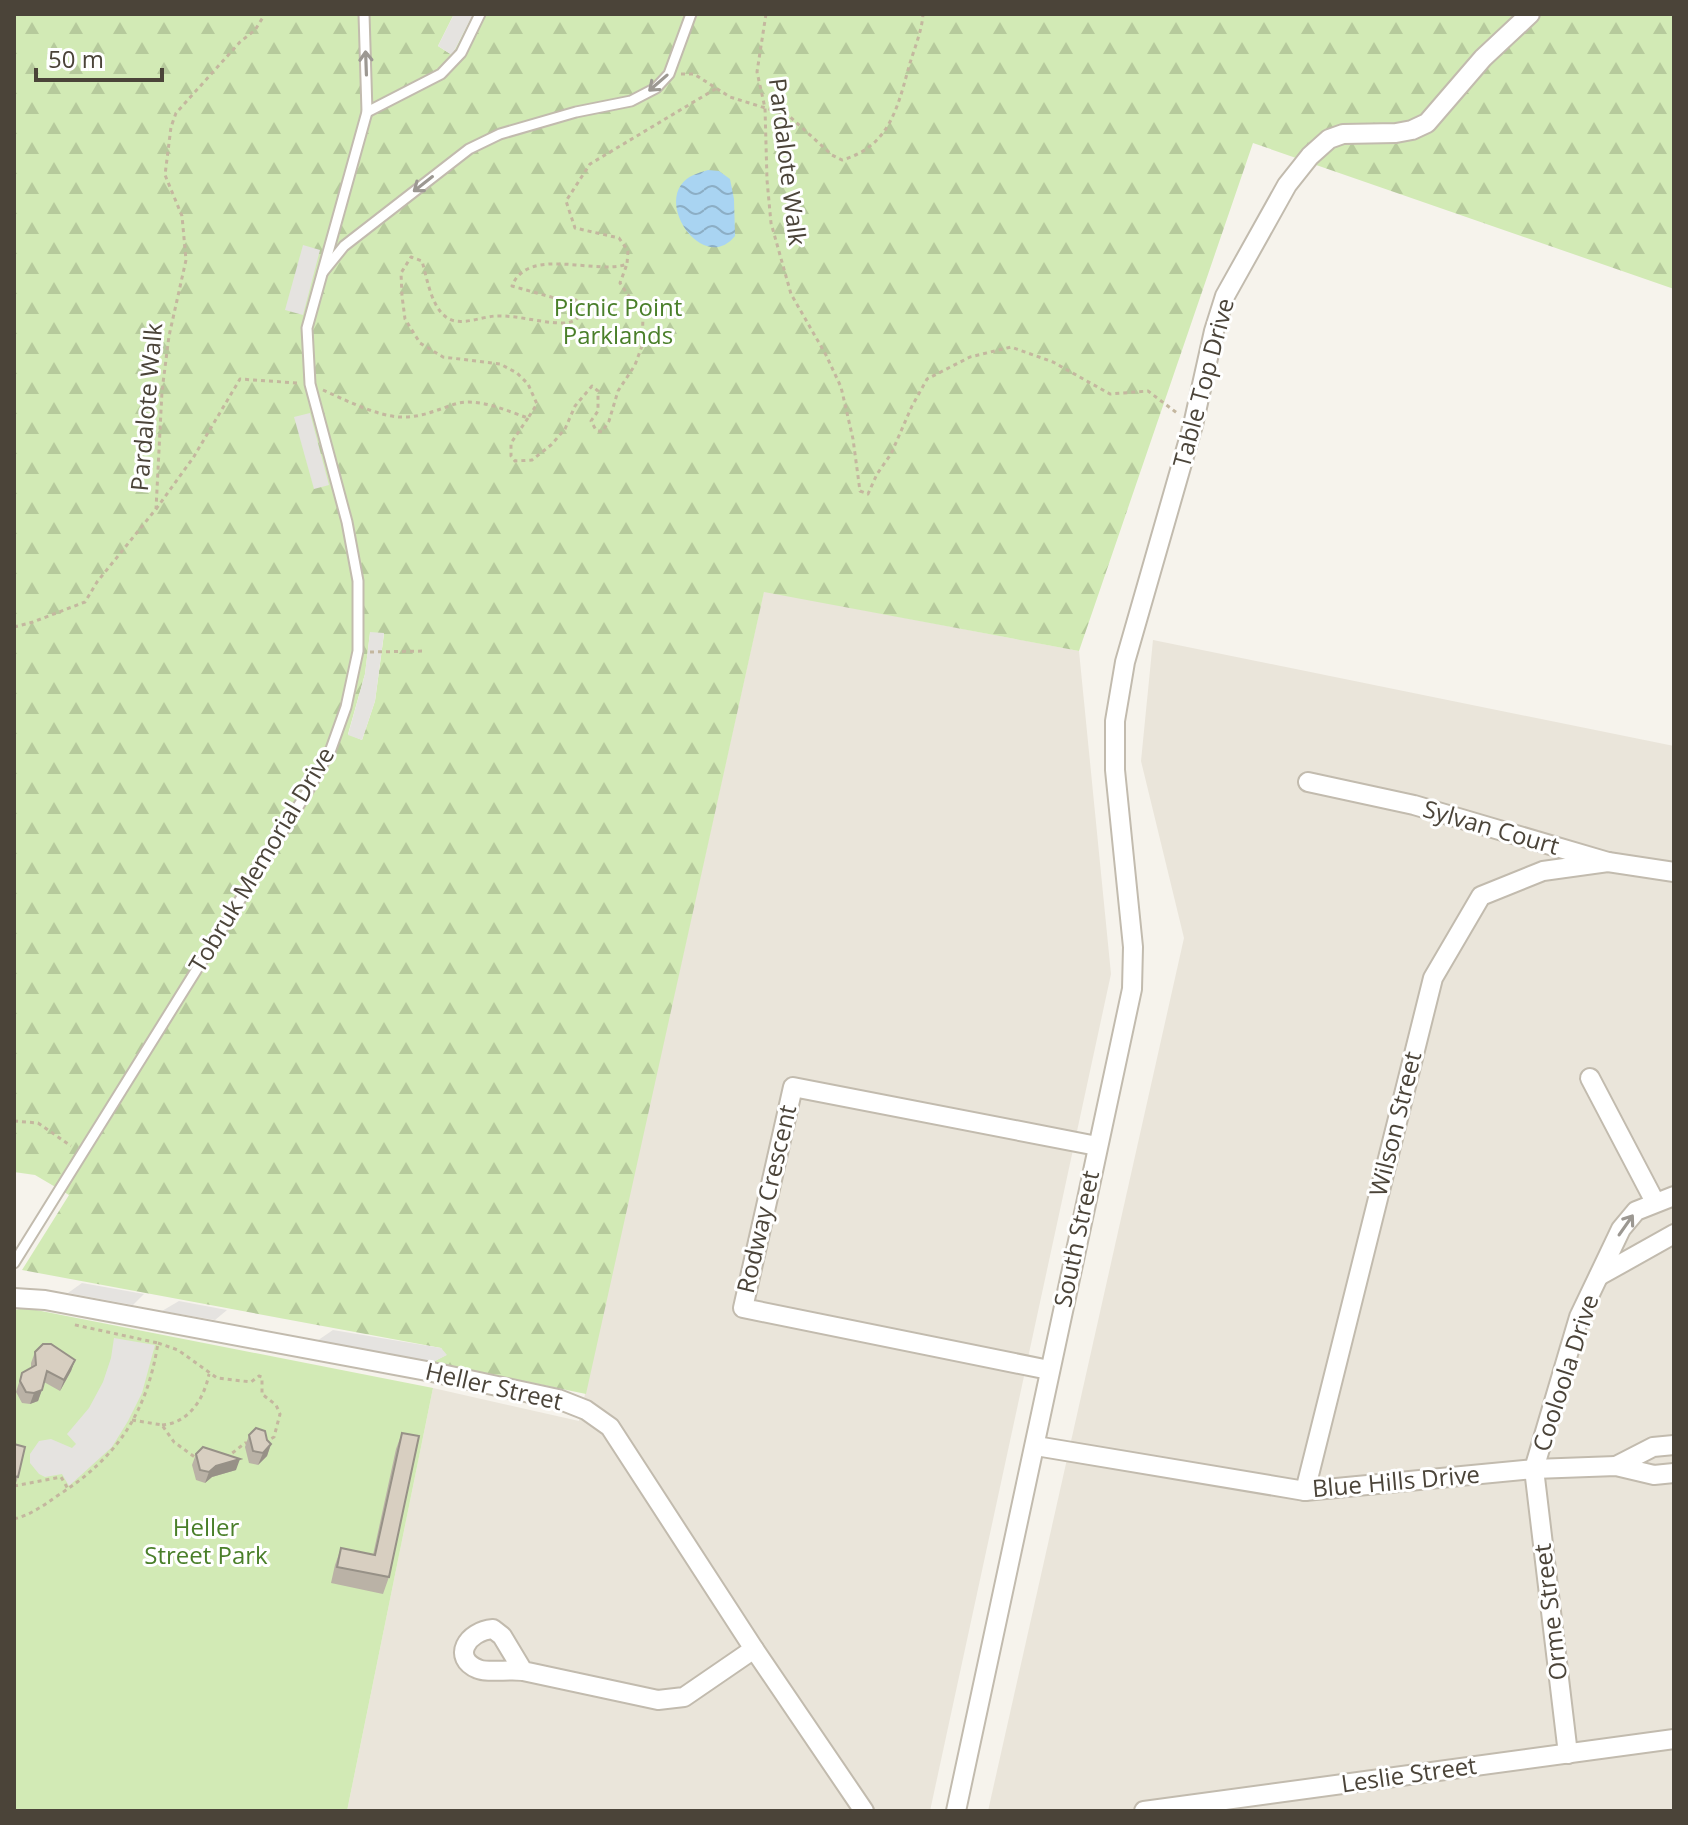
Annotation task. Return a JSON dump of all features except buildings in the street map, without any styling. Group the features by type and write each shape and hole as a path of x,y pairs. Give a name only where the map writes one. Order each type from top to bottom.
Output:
{"street":[{"name":"Table Top Drive","path":"1125,662 1193,425 1225,296 1287,185 1310,156 1329,139 1343,134 1396,133 1427,123 1483,58 1530,14"},
{"name":"South Street","path":"956,1811 1132,989 1133,947 1115,770 1115,721 1125,662"},
{"name":"Sylvan Court","path":"1308,782 1414,805 1608,862 1674,872"},
{"name":"Wilson Street","path":"1305,1491 1433,978 1481,896 1543,871 1608,862"},
{"path":"1590,1078 1655,1202"},
{"name":"Rodway Crescent","path":"1049,1370 743,1308 793,1087 1097,1146"},
{"name":"Cooloola Drive","path":"1534,1469 1579,1317 1621,1229 1636,1211 1674,1196"},
{"name":"Cooloola Drive","path":"1599,1276 1674,1234"},
{"name":"Heller Street","path":"14,1298 45,1300 432,1372 558,1399 586,1410 610,1427 864,1811"},
{"name":"Blue Hills Drive","path":"1616,1466 1653,1447 1674,1445"},
{"name":"Blue Hills Drive","path":"1036,1446 1305,1491 1534,1469 1616,1466 1654,1475 1674,1473"},
{"name":"Orme Street","path":"1534,1469 1568,1754"},
{"path":"523,1671 658,1700 684,1697 754,1649"},
{"name":"Leslie Street","path":"1144,1811 1674,1739"}],"lane":[{"name":"Tobruk Memorial Drive","path":"14,1263 309,789 331,749 346,707 358,651 358,581 347,522 310,384 307,328 367,112 364,14"},
{"path":"367,112 441,74 461,53 480,14"},
{"path":"669,74 691,14"},
{"name":"Tobruk Memorial Drive","path":"321,275 344,246 469,149 500,134 576,112 631,101 656,88 669,74"}],"path":[{"name":"Pardalote Walk","path":"14,627 85,602 97,582 156,509 162,391 169,336 186,260 182,216 165,175 171,127 176,113 240,42 255,30 265,14"},
{"name":"Pardalote Walk","path":"766,14 757,72 765,108 771,223 791,294 841,387 853,439 860,491 868,494 927,379 970,357 1011,347 1053,362 1110,394 1148,391 1193,425"},
{"path":"669,74 694,74 730,97 788,115 832,155 842,160 856,156 882,134 896,115 923,14"},
{"path":"627,264 616,269 565,264 527,269 516,275 512,286 558,299 576,300 584,312 574,322 494,316 461,321 449,320 440,312 422,261 411,257 401,273 405,319 420,343 443,357 500,364 517,373 528,384 537,404 511,443 511,456 515,461 532,460 551,445 565,429 575,406 592,386 598,391 598,411 591,421 596,430 602,432 609,421 618,391 635,365 642,346 643,317 620,283 627,264 628,251 619,238 575,228 566,201 590,164 717,88"},
{"path":"156,509 193,458 240,379 310,384 356,405 400,417 434,413 458,403 482,404 528,418"},
{"path":"358,651 425,651"},
{"path":"14,1121 38,1123 81,1152"},
{"path":"59,1322 178,1350 217,1378 251,1382 262,1377 262,1394 276,1405 280,1421 274,1437 261,1443"},
{"path":"14,1519 28,1515 68,1489 115,1450 145,1397 158,1343"},
{"path":"132,1420 172,1424 192,1412 209,1372"},
{"path":"162,1425 182,1450 198,1459"},
{"path":"222,1459 245,1443 254,1443"},
{"path":"14,1486 61,1477 68,1489"}],"shaded area":[{"path":"454,14 473,14 452,55 438,46"},
{"path":"303,245 320,250 303,315 285,310"},
{"path":"310,413 329,485 314,489 294,417"},
{"path":"764,591 1079,651 1111,974 930,1811 347,1811 433,1388 579,1421"},
{"path":"370,632 384,633 375,701 362,740 348,735 365,674"},
{"path":"1153,640 1674,746 1674,1811 988,1811 1184,938 1141,761"},
{"path":"82,1283 144,1294 133,1305 68,1293"},
{"path":"179,1301 227,1310 215,1320 162,1311"},
{"path":"333,1330 441,1348 447,1355 433,1362 314,1343"},
{"path":"114,1338 155,1345 142,1393 128,1421 112,1447 69,1486 62,1474 45,1477 39,1474 30,1463 30,1454 39,1441 51,1439 72,1448 76,1444 67,1434 89,1408 103,1382"}],"green space":[{"name":"Picnic Point Parklands","path":"14,14 454,14 438,46 452,55 473,14 1674,14 1674,289 1253,143 1079,651 764,592 586,1394 433,1362 446,1355 441,1348 22,1270 69,1195 35,1175 14,1172","holes":["370,633 384,634 375,701 362,740 348,734 365,674"]},
{"name":"Heller Street Park","path":"26,1308 433,1388 347,1811 14,1811 14,1310"}],"water":[{"path":"708,170 719,171 730,179 734,199 735,236 724,245 712,247 700,243 682,223 676,197 681,185 690,177"}]}
